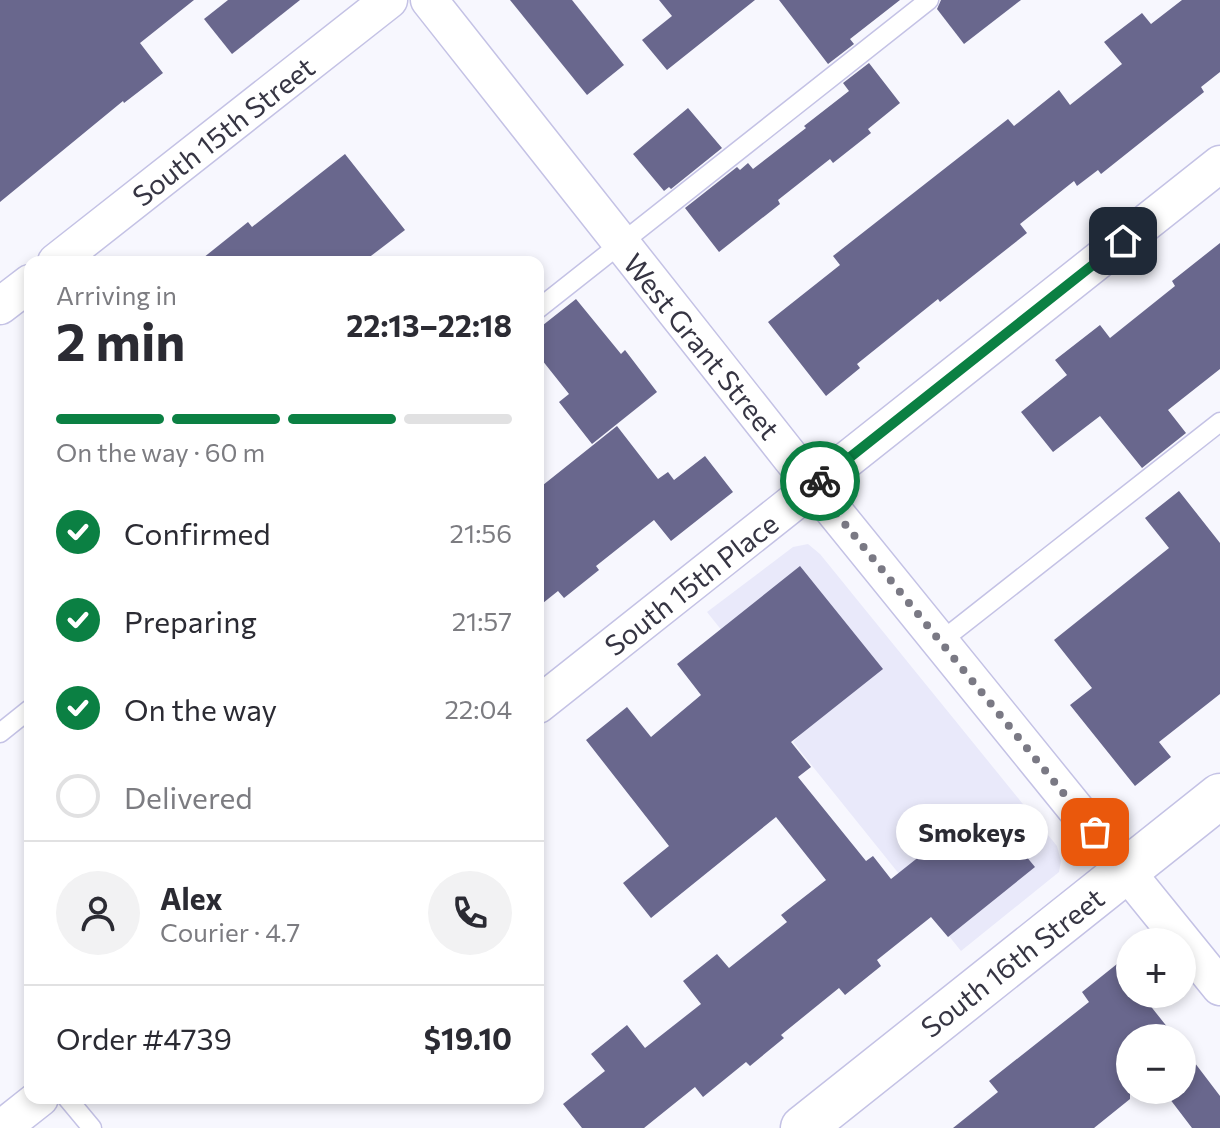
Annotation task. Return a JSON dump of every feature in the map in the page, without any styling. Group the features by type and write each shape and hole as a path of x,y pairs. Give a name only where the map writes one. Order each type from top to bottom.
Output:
{"main road":[{"name":"South 16th Street","path":"803,1128 1220,796"}],"street":[{"name":"South 15th Street","path":"64,256 389,0"},
{"name":"West Grant Street","path":"429,0 620,244 1220,987"},
{"name":"South 15th Place","path":"544,700 1220,164"},
{"path":"0,306 24,288"},
{"path":"2,1128 32,1104"}],"lane":[{"path":"544,304 929,0"},
{"path":"940,642 1220,422"},
{"path":"0,733 24,714"},
{"path":"72,1104 92,1128"}],"shaded area":[{"path":"808,544 820,554 1057,846 1061,861 1059,872 961,951 793,742 803,732 707,612 793,547"}],"building":[{"path":"0,0 194,0 140,43 163,73 123,101 0,202"},
{"path":"228,0 300,0 232,54 204,19"},
{"path":"510,0 572,0 624,65 587,95"},
{"path":"659,0 755,0 667,70 642,40 672,16"},
{"path":"779,0 900,0 850,39 854,44 828,64"},
{"path":"941,0 1021,0 964,44 937,9"},
{"path":"1182,0 1220,0 1220,72 1201,87 1204,92 1101,174 1098,170 1077,186 1074,181 1020,224 1027,233 857,364 860,368 826,396 768,322 840,265 833,256 1008,119 1014,126 1059,90 1070,105 1122,64 1104,42 1142,13 1151,24"},
{"path":"869,63 900,103 868,129 871,133 833,163 830,159 719,252 685,208 737,167 740,170 748,163 753,169 806,128 804,126 849,91 843,83"},
{"path":"688,108 722,148 671,189 669,187 664,191 633,154"},
{"path":"345,154 405,230 371,256 206,256 248,222 252,227"},
{"path":"1220,243 1220,369 1168,410 1186,433 1142,468 1100,416 1053,452 1021,412 1067,375 1055,360 1100,325 1110,338 1175,286 1172,281"},
{"path":"576,299 621,354 625,350 657,392 592,444 559,402 569,394 544,363 544,324"},
{"path":"617,426 658,479 668,472 674,480 705,456 733,492 671,541 654,520 596,566 599,570 564,598 558,591 544,602 544,484"},
{"path":"1179,491 1220,543 1220,694 1159,742 1171,757 1135,786 1070,705 1092,688 1054,640 1169,548 1145,518"},
{"path":"800,566 883,669 791,742 811,767 798,777 866,861 873,856 891,879 984,805 1035,867 948,937 931,917 877,960 881,966 845,995 839,988 781,1035 784,1038 750,1066 746,1062 703,1097 695,1087 644,1128 582,1128 563,1104 605,1071 591,1054 627,1025 645,1048 701,1004 683,981 717,954 729,968 787,922 781,915 826,880 776,817 651,918 623,883 669,846 586,740 627,707 651,737 701,695 677,664"},
{"path":"1116,965 1116,1008 1152,1008 1165,1024 1116,1024 1116,1104 1124,1104 1094,1128 953,1128 998,1092 989,1081 1089,1002 1082,992"},
{"path":"1196,1064 1220,1096 1220,1128 1192,1128 1174,1104 1196,1104"}],"way so far":[{"path":"820,481 814,486 1095,832"}],"place":[{"name":"Smokeys","path":"1095,832"}],"route":[{"path":"820,481 1123,241"}]}
